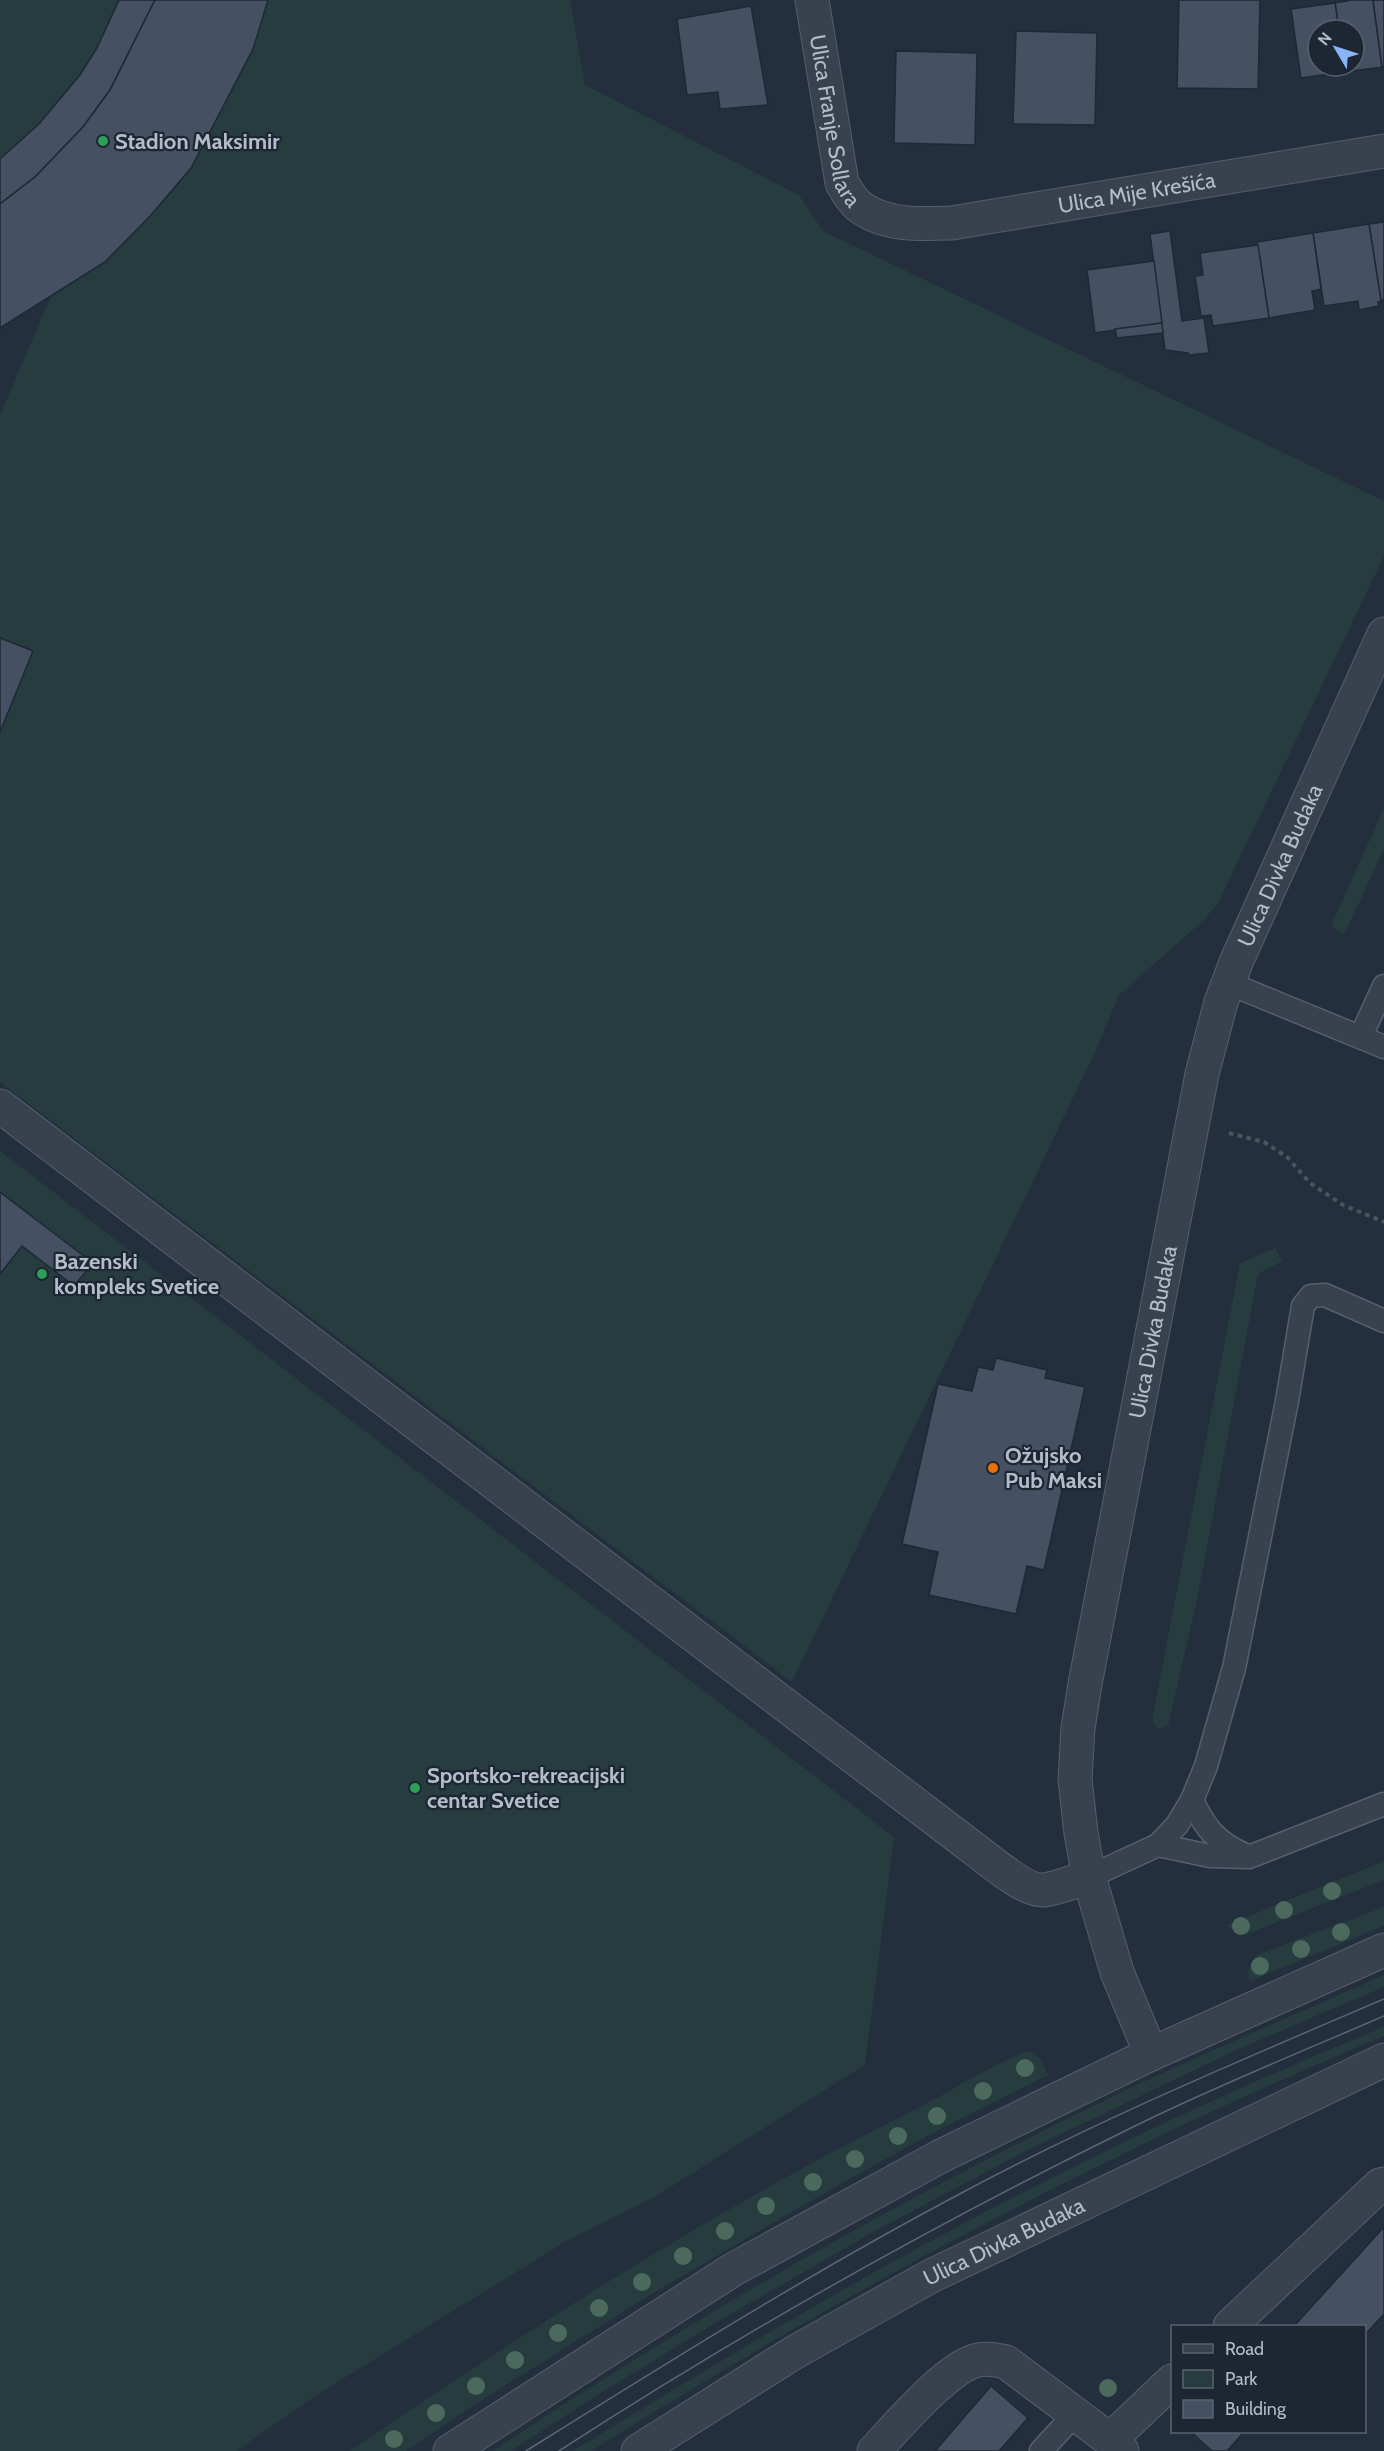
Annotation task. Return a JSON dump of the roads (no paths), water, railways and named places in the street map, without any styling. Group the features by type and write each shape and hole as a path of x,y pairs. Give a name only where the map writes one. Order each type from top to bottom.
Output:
{"street":[{"name":"Ulica Franje Sollara","path":"812,0 842,183 853,201 864,210 887,219"},
{"name":"Ulica Mije Krešića","path":"887,219 917,224 952,223 1384,151"},
{"name":"Ulica Divka Budaka","path":"1151,2054 1117,1972 1089,1877 1074,1779 1080,1717 1202,1074 1221,1002 1237,960 1384,634"},
{"path":"0,1106 999,1867 1033,1889 1043,1890 1089,1877"},
{"path":"450,2451 734,2269 941,2156 1151,2054 1384,1950"},
{"name":"Ulica Divka Budaka","path":"638,2451 795,2352 931,2276 1384,2060"},
{"path":"1231,2325 1380,2185 1384,2184"},
{"path":"874,2451 938,2386 976,2360 990,2358 1006,2362 1116,2445 1171,2383"}],"lane":[{"path":"1228,983 1384,1047"},
{"path":"1361,1036 1384,986"},
{"path":"1089,1877 1158,1845 1177,1825 1192,1800 1206,1766 1234,1668 1287,1401 1303,1306 1311,1296 1325,1295 1384,1321"},
{"path":"1192,1800 1200,1818 1212,1834 1226,1847 1249,1857"},
{"path":"1158,1845 1210,1856 1249,1857 1384,1804"},
{"path":"1041,2451 1075,2414"}],"tram line":[{"path":"526,2451 791,2288 954,2197 1113,2118 1384,1999"},
{"path":"559,2451 770,2321 987,2201 1166,2111 1384,2016"}],"place":[{"name":"Stadion Maksimir","path":"103,141"},
{"name":"Bazenski kompleks Svetice","path":"42,1274"},
{"name":"Ožujsko Pub Maksi","path":"993,1468"},
{"name":"Sportsko-rekreacijski centar Svetice","path":"415,1788"}]}
